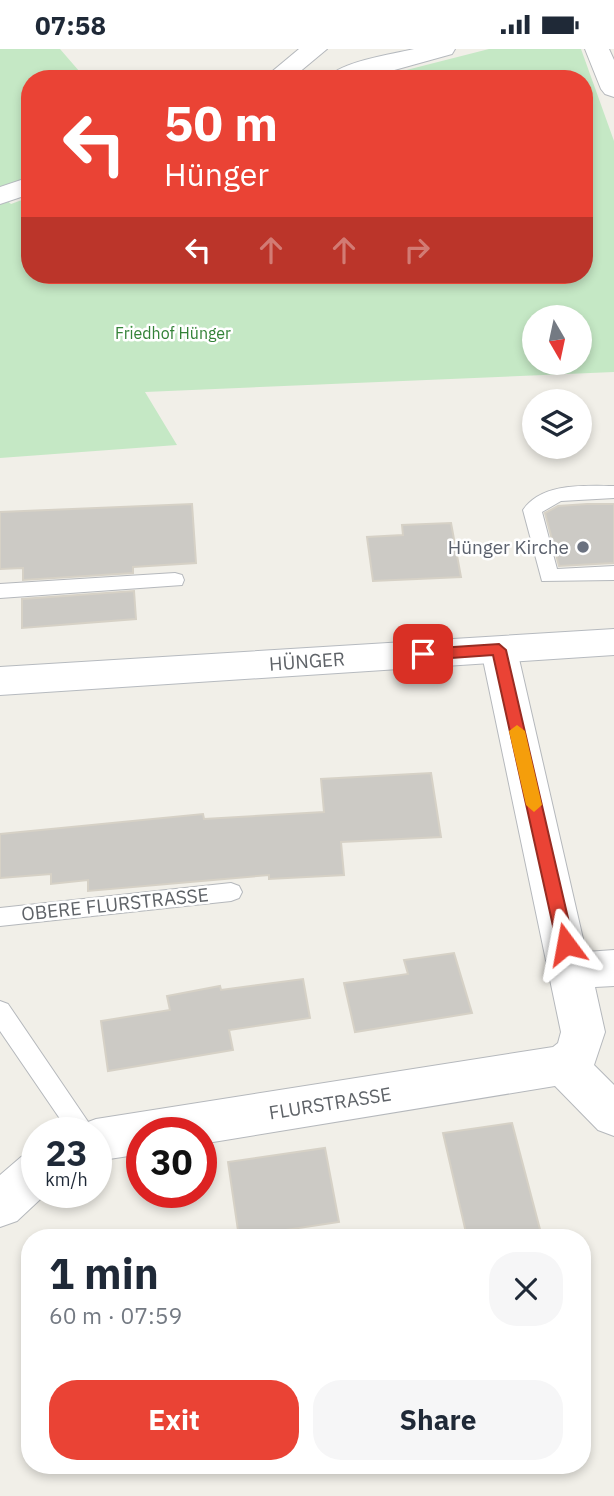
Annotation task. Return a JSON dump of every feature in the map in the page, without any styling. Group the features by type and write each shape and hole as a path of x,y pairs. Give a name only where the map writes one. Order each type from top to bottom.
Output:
{"street":[{"path":"287,70 315,49"},
{"path":"362,70 443,49"},
{"path":"597,49 614,89"},
{"path":"0,196 21,188"},
{"name":"HÜNGER","path":"0,681 614,642"},
{"path":"499,650 572,971 583,1032 577,1054 564,1065 614,1115"},
{"path":"572,971 614,968"},
{"name":"FLURSTRASSE","path":"112,1137 564,1065"},
{"path":"0,1205 21,1186"}],"lane":[{"path":"614,492 556,495 542,500 532,510 549,576 614,573"},
{"path":"0,591 175,580"},
{"name":"OBERE FLURSTRASSE","path":"0,917 230,892"},
{"path":"0,1011 73,1117"}],"green space":[{"path":"0,49 60,49 78,70 21,70 21,181 0,189"},
{"name":"Friedhof Hünger","path":"489,49 581,49 589,70 406,70"},
{"name":"Friedhof Hünger","path":"593,82 614,141 614,372 592,373 592,305 522,305 522,375 544,375 145,392 177,445 0,458 0,194 11,204 21,200 21,284 593,284"}],"building":[{"path":"192,504 196,563 133,567 133,573 23,580 23,568 0,569 0,512"},
{"name":"Hünger Kirche","path":"614,504 614,563 559,566 545,513 558,506"},
{"path":"451,523 461,577 373,581 367,537 403,535 402,525"},
{"path":"134,591 136,619 22,628 22,599"},
{"path":"431,773 441,837 341,842 344,875 269,879 269,875 88,891 88,880 51,884 51,874 0,878 0,834 203,814 204,819 324,812 321,779"},
{"path":"454,953 472,1013 355,1032 344,983 408,974 404,960"},
{"path":"303,979 310,1018 229,1030 233,1050 108,1071 101,1021 170,1010 167,996 220,986 221,990"},
{"path":"512,1123 540,1229 465,1229 443,1133"},
{"path":"325,1148 339,1222 292,1229 238,1229 228,1162"}],"slow traffic":[{"path":"517,731 534,805"}],"place":[{"name":"Hünger Kirche","path":"583,547"}],"route":[{"path":"423,654 499,650 566,944"}]}
